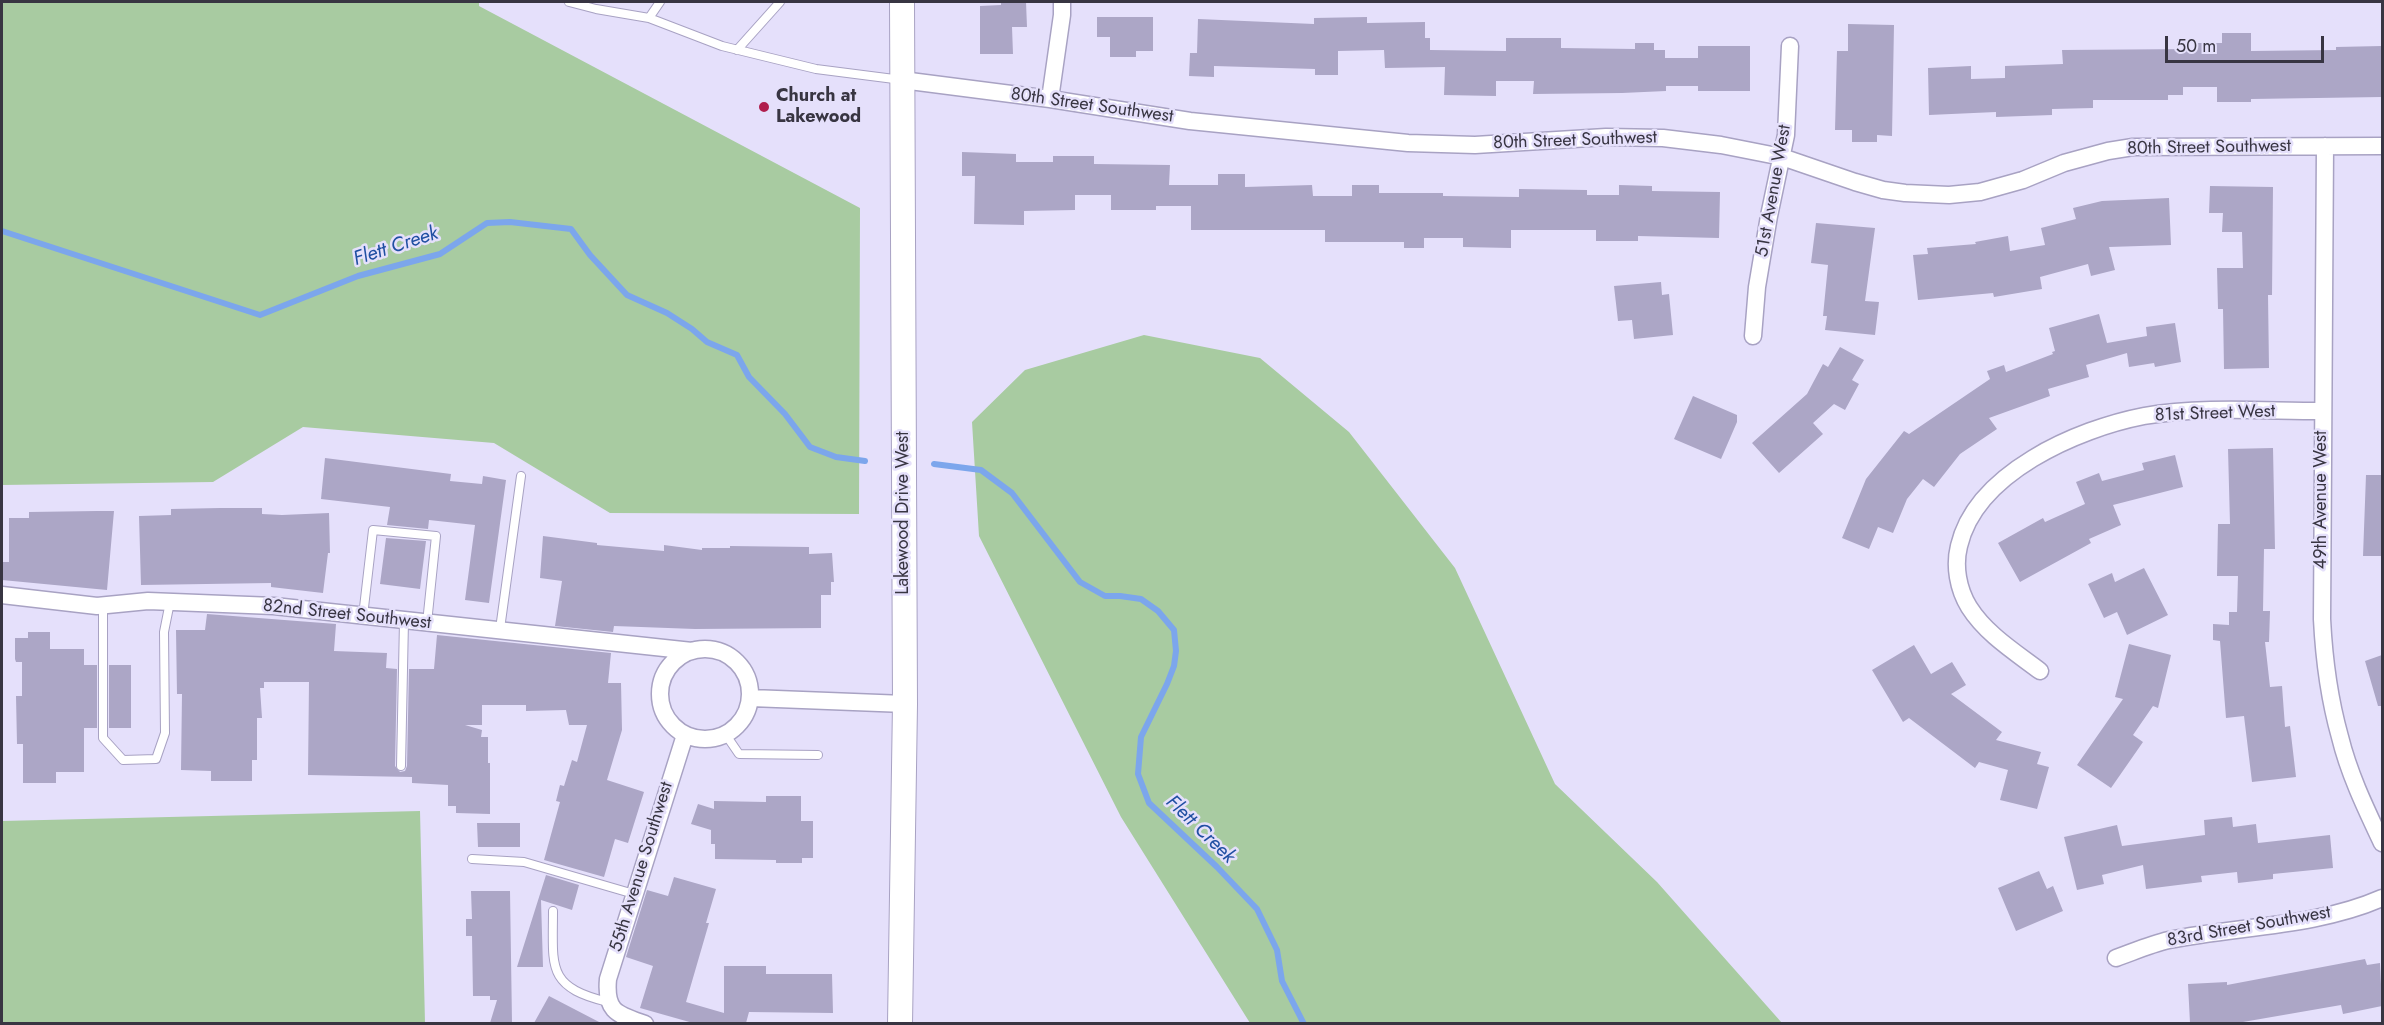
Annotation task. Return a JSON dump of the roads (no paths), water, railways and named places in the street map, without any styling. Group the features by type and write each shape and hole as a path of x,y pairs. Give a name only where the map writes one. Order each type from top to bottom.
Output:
{"main road":[{"name":"Lakewood Drive West","path":"900,1023 905,704 902,2"}],"street":[{"path":"1050,99 1062,2"},
{"name":"51st Avenue West","path":"1753,336 1757,287 1786,135 1790,46"},
{"name":"80th Street Southwest","path":"902,80 1050,99 1190,121 1408,143 1475,145 1606,137 1663,138 1721,145 1782,157 1883,190 1949,195 2003,187 2064,163 2125,148 2382,146"},
{"name":"49th Avenue West","path":"2325,146 2322,411 2322,619 2325,664 2340,737 2352,776 2382,843"},
{"name":"81st Street West","path":"2040,671 1992,634 1979,621 1968,606 1961,587 1957,561 1963,528 1976,507 1995,486 2023,465 2058,446 2100,428 2143,417 2180,411 2322,411"},
{"name":"82nd Street Southwest","path":"2,595 103,605 148,601 274,606 692,651"},
{"path":"714,650 734,659 744,670 750,683 751,698 747,713 738,726 726,735 712,739 698,739 685,735 672,726 664,713 660,698 661,683 668,669 678,658 692,651 714,650"},
{"path":"751,698 905,704"},
{"name":"55th Avenue Southwest","path":"608,1002 608,979 685,735"},
{"name":"83rd Street Southwest","path":"2116,958 2166,941 2313,917 2368,904 2382,897"},
{"path":"608,1002 621,1016 645,1023"}],"lane":[{"path":"569,2 649,18 737,50 816,69 902,80"},
{"path":"649,18 660,2"},
{"path":"737,50 780,2"},
{"path":"500,629 520,476"},
{"path":"363,616 373,530 436,536 427,624"},
{"path":"103,605 104,738 123,760 156,759 165,733 164,632 170,602"},
{"path":"401,766 404,621"},
{"path":"726,735 739,754 818,755"},
{"path":"472,859 524,862 634,894"},
{"path":"553,912 553,960 557,975 570,988 585,996 608,1002"}],"waterway":[{"name":"Flett Creek","path":"2,231 260,315 358,276 440,254 487,223 510,222 571,229 590,255 627,295 667,313 707,342 737,355 749,377 785,414 810,447 836,457 865,461"},
{"name":"Flett Creek","path":"934,464 981,470 1012,493 1080,582 1105,596 1141,599 1158,611 1174,630 1176,651 1174,666 1141,737 1138,774 1149,803 1217,867 1257,909 1277,950 1282,981 1304,1024"}],"place":[{"name":"Church at Lakewood","path":"764,107"}]}
